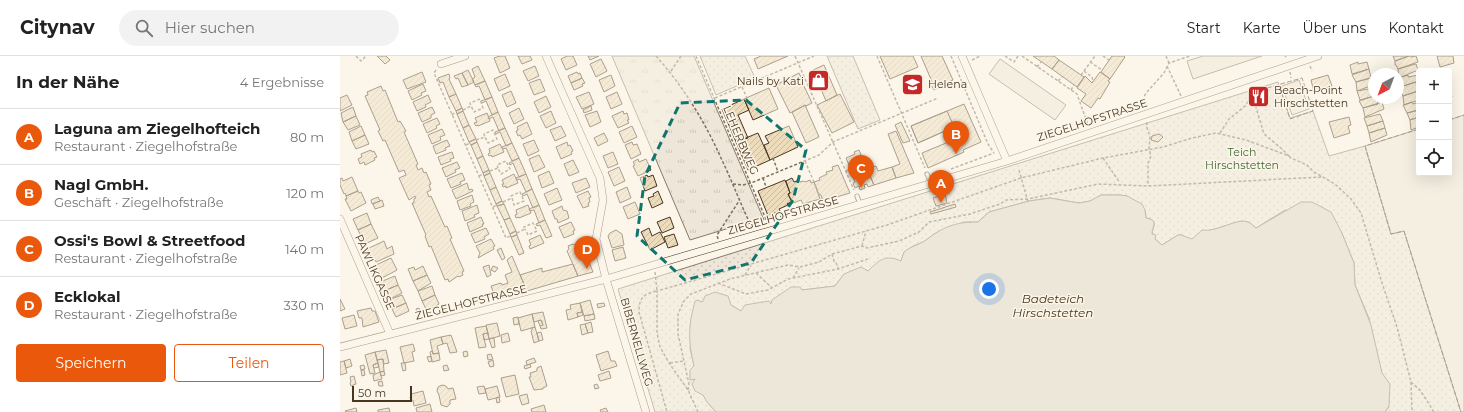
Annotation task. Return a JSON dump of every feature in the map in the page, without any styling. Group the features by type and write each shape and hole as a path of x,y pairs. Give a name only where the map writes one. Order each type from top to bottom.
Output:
{"street":[{"path":"441,64 466,56"},
{"name":"BIBERNELLWEG","path":"546,56 600,178 603,200 596,239 606,279 646,412"},
{"path":"962,56 1007,160"},
{"name":"ZIEGELHOFSTRASSE","path":"340,347 606,279 931,183 1007,160 1147,114 1297,59 1318,56"},
{"name":"PAWLIKGASSE","path":"340,219 390,334"}],"lane":[{"path":"927,174 931,183"},
{"path":"857,196 860,204"}],"path":[{"path":"356,56 361,61 366,56"},
{"path":"656,56 670,71 707,130 752,228"},
{"path":"670,71 681,56"},
{"name":"LEHERBWEG","path":"696,56 770,230"},
{"path":"795,56 825,120 857,196"},
{"path":"714,98 814,56"},
{"path":"877,56 927,174"},
{"path":"951,56 988,144 994,153"},
{"path":"972,60 980,56"},
{"path":"1005,56 1014,62 1018,56"},
{"path":"1022,56 1026,57 1077,94 1090,133"},
{"path":"1081,76 1095,56"},
{"path":"1103,56 1109,60"},
{"path":"1148,186 1148,163 1151,156 1149,149 1150,136 1144,97 1168,66 1169,63 1166,56"},
{"path":"1169,63 1190,56"},
{"path":"1037,66 1041,62"},
{"path":"1090,62 1102,70"},
{"path":"441,64 434,73 506,238 510,236"},
{"path":"1310,65 1312,71"},
{"path":"1168,66 1184,101"},
{"path":"1084,71 1092,77 1093,81"},
{"path":"1290,72 1291,78"},
{"path":"1058,81 1062,76"},
{"path":"1071,90 1074,85"},
{"path":"742,86 747,98"},
{"path":"1251,91 1264,134 1291,158 1307,165 1322,177 1335,184 1351,199 1361,213 1397,327 1411,382 1412,412"},
{"path":"1220,134 1229,119 1245,106 1252,96"},
{"path":"733,184 751,184 823,152 833,142 938,98"},
{"path":"463,110 471,106 470,103 480,99 483,108 474,112 471,106"},
{"path":"452,114 456,112"},
{"path":"493,130 497,139 488,143 485,137 484,134 493,130"},
{"path":"667,412 639,312 639,304 647,293 887,225 1021,178 1103,158 1163,147 1216,132 1246,140 1289,156"},
{"path":"476,140 485,137"},
{"path":"466,145 470,143"},
{"path":"773,158 778,172"},
{"path":"1103,158 1121,184"},
{"path":"490,171 498,168 497,165 506,161 510,170 501,174 498,168"},
{"path":"805,161 824,206"},
{"path":"846,171 859,166"},
{"path":"1019,170 1028,200"},
{"path":"479,176 483,174"},
{"path":"688,390 689,384 678,334 678,314 684,301 691,294 718,283 744,275 788,265 800,267 819,262 832,254 862,246 867,248 899,241 919,232 930,222 970,214 1000,204 1006,200 1028,200 1098,184 1148,186 1322,177"},
{"path":"763,178 766,188"},
{"path":"503,202 520,192 524,201 514,205 512,198"},
{"path":"718,239 717,235 739,201"},
{"path":"493,207 497,205"},
{"path":"517,233 525,229 524,227 533,223 537,231 528,235 525,229"},
{"path":"862,246 866,231"},
{"path":"832,254 838,269"},
{"path":"718,283 746,294 768,290 788,279 838,269 868,259"},
{"path":"654,264 657,291 657,333 660,347 688,390 698,412"},
{"path":"744,275 751,264"},
{"path":"793,278 800,267"},
{"path":"756,272 772,288"},
{"path":"669,363 684,361"},
{"path":"1411,382 1420,390 1434,412"}],"highlighted area":[{"path":"746,100 806,150 793,200 751,263 685,280 637,236 645,176 680,103"}],"green space":[{"path":"612,56 694,56 764,220 726,229 690,240"},
{"path":"700,56 745,56 755,78 716,95"},
{"path":"827,56 853,56 880,120 858,129"},
{"path":"1299,80 1309,109 1292,115 1282,86"},
{"name":"Teich Hirschstetten","path":"1278,82 1290,118 1313,111 1329,156 1365,146 1391,234 1404,231 1461,412 1385,412 1389,407 1369,318 1355,285 1354,263 1341,231 1285,210 1256,228 1248,222 1242,221 1208,231 1192,240 1178,235 1162,245 1155,239 1152,231 1154,222 1151,219 1146,218 1145,210 1127,196 1101,195 1090,201 1079,203 1050,198 1029,201 989,212 978,222 964,222 936,233 904,252 901,261 867,271 844,274 835,286 802,290 771,305 741,311 731,305 701,302 698,300 690,348 694,366 691,380 695,379 707,402 716,412 655,412 618,289"},
{"path":"1464,115 1464,412 1461,412 1404,231 1391,234 1365,146 1416,130 1416,176 1452,176 1452,119"}],"shaded area":[{"path":"1203,56 1262,56 1193,79 1187,61"},
{"path":"1000,59 1066,105 1055,120 989,74"}],"water":[{"name":"Badeteich Hirschstetten","path":"1101,195 1127,196 1142,204 1145,210 1146,218 1154,222 1152,234 1156,235 1155,239 1162,245 1178,235 1192,239 1202,230 1214,229 1244,221 1250,223 1256,228 1301,202 1312,202 1331,212 1341,231 1354,263 1355,285 1371,325 1382,373 1390,384 1389,406 1385,412 716,412 703,395 695,391 692,384 695,379 690,380 690,370 694,366 690,341 690,326 695,301 703,301 705,296 715,292 728,296 731,305 741,311 745,305 769,301 771,304 772,300 791,287 800,287 802,290 835,286 844,274 861,267 868,271 879,261 886,258 901,261 904,252 946,227 967,222 978,222 989,212 1029,201 1050,198 1079,203 1090,201"}],"building":[{"path":"377,56 386,56 390,60 385,64"},
{"path":"505,56 510,68 500,73 494,58"},
{"path":"518,56 530,56 532,60 522,64"},
{"path":"567,56 573,56 577,65 566,70 561,59"},
{"path":"588,56 599,56 590,60"},
{"path":"761,56 788,56 758,69 754,59"},
{"path":"880,56 913,56 918,67 890,79"},
{"path":"921,56 942,56 953,80 938,86 938,88 934,90 931,85 933,84"},
{"path":"1033,56 1054,56 1059,60 1052,69"},
{"path":"1112,56 1125,57 1110,79 1101,72"},
{"path":"1393,56 1409,56 1395,61"},
{"path":"1409,56 1416,56 1418,62 1398,68 1395,65 1395,61"},
{"path":"1437,56 1453,56 1454,63 1440,67"},
{"path":"601,59 607,71 596,77 590,64"},
{"path":"1059,60 1084,77 1077,87 1052,69"},
{"path":"1358,62 1358,64 1367,62 1369,68 1352,74 1350,65"},
{"path":"1416,64 1417,68 1416,68 1416,71 1404,76 1404,68 1402,68"},
{"path":"824,65 837,95 826,101 813,70"},
{"path":"478,66 485,81 475,85 472,79 475,77 472,69"},
{"path":"535,66 539,76 528,81 523,71"},
{"path":"1368,69 1368,79 1356,82 1352,75"},
{"path":"468,70 474,82 468,85 462,73"},
{"path":"422,72 426,82 407,89 403,80"},
{"path":"577,72 578,74 580,73 582,78 571,83 568,76"},
{"path":"1100,72 1110,79 1108,81 1110,82 1100,99 1098,98 1091,108 1081,101 1086,94 1077,88 1085,76 1092,83"},
{"path":"462,73 468,85 462,87 458,78 456,79 454,76"},
{"path":"799,73 812,103 790,113 776,85"},
{"path":"449,74 449,79 456,94 449,97 443,82 440,83 438,78"},
{"path":"505,74 510,86 499,91 494,79"},
{"path":"611,75 615,86 604,92 599,80"},
{"path":"1328,75 1332,86 1314,92 1311,80"},
{"path":"1404,76 1416,76 1416,82 1404,86"},
{"path":"582,78 585,83 582,84 583,86 574,90 571,83"},
{"path":"540,79 545,91 534,95 529,83"},
{"path":"1368,79 1368,87 1357,91 1356,82"},
{"path":"485,81 492,97 485,100 479,86 476,87 475,85"},
{"path":"1416,82 1416,92 1404,96 1404,86"},
{"path":"423,84 426,91 421,93 422,95 412,100 408,91"},
{"path":"381,86 383,91 385,90 398,122 400,121 406,131 404,132 418,164 416,165 418,170 422,168 424,173 426,172 431,184 429,185 431,190 427,192 429,197 431,196 445,227 447,226 452,238 450,239 464,271 462,272 463,275 458,276 449,282 448,279 445,280 431,246 429,247 425,236 426,235 412,203 414,203 414,199 416,198 415,196 409,200 399,178 406,175 404,170 399,172 385,140 383,141 378,131 380,130 365,96 368,95 367,92"},
{"path":"769,88 778,109 753,120 744,99"},
{"path":"1368,89 1368,98 1360,100 1357,91"},
{"name":"Beach-Point Hirschstetten","path":"1262,90 1264,98 1256,100 1254,93"},
{"path":"511,91 516,103 507,107 502,95"},
{"path":"589,92 594,104 582,109 576,97"},
{"path":"617,92 622,104 611,109 606,97"},
{"path":"1416,92 1416,101 1404,105 1404,96"},
{"path":"456,94 462,108 456,111 449,97"},
{"path":"840,94 854,122 832,133 817,105"},
{"path":"347,95 352,105 340,111 340,98"},
{"path":"428,95 431,102 425,105 426,107 417,111 413,102"},
{"path":"546,96 551,107 539,113 534,102"},
{"path":"492,97 498,112 492,115 486,101 482,103 481,101"},
{"path":"1368,98 1368,104 1378,104 1363,108 1359,101"},
{"path":"744,99 749,110 738,115 748,138 736,142 722,109"},
{"path":"1412,102 1413,104 1416,103 1416,111 1407,113 1403,105"},
{"path":"964,104 981,142 963,150 964,152 928,168 922,153 958,138 954,127 918,143 911,126"},
{"path":"1376,104 1383,104 1384,109 1365,117 1363,108"},
{"path":"805,105 819,137 806,143 792,112"},
{"path":"591,106 592,110 584,113 583,110"},
{"path":"353,107 356,116 343,122 341,113"},
{"path":"432,107 435,113 431,115 431,118 422,122 418,113"},
{"path":"462,108 463,111 457,114 456,111"},
{"path":"519,108 524,119 514,124 509,113"},
{"path":"463,111 469,125 463,128 457,114"},
{"path":"551,111 556,123 546,128 540,116"},
{"path":"597,111 601,122 590,127 585,115"},
{"path":"623,111 624,114 627,113 629,120 627,120 629,123 618,128 612,116"},
{"path":"947,111 954,127 918,143 911,126"},
{"path":"1416,111 1416,118 1410,120 1407,113"},
{"path":"498,112 505,128 499,131 493,117 489,119 488,117"},
{"path":"487,113 490,121 476,126 474,123 477,122 475,118"},
{"path":"1380,114 1383,121 1367,126 1364,118"},
{"path":"356,116 360,125 348,130 343,122"},
{"path":"1349,117 1351,125 1348,126 1350,133 1334,138 1329,122"},
{"path":"437,118 440,124 436,126 437,128 427,133 423,124"},
{"path":"1416,118 1416,128 1411,130 1410,120"},
{"path":"1383,121 1385,128 1369,133 1367,126"},
{"path":"527,122 532,134 522,139 520,135 518,136 516,131 518,130 517,127"},
{"path":"901,122 910,141 903,143 895,125"},
{"path":"469,125 476,139 469,142 463,128"},
{"path":"361,126 365,135 352,141 349,132"},
{"path":"561,126 566,136 555,141 550,130"},
{"path":"632,126 637,137 624,143 619,132"},
{"path":"789,126 798,147 770,160 764,145 769,143 765,136"},
{"path":"505,128 512,143 506,146 500,132 496,134 495,132"},
{"path":"1385,128 1387,135 1371,142 1369,133"},
{"path":"442,129 445,135 440,137 441,140 432,144 428,135"},
{"path":"896,131 914,173 896,178 892,167 900,164 888,134"},
{"path":"604,133 608,141 598,146 594,138"},
{"path":"758,133 770,160 748,170 736,142"},
{"path":"1159,134 1163,137 1158,142 1151,140 1152,136"},
{"path":"365,135 369,144 356,149 352,141"},
{"path":"476,139 477,142 471,145 469,142"},
{"path":"447,140 450,146 445,148 446,150 436,154 433,146"},
{"path":"534,140 539,151 528,156 523,144"},
{"path":"477,142 483,156 477,159 471,145"},
{"path":"567,142 568,146 570,145 573,151 571,152 572,154 561,159 556,147"},
{"path":"632,142 633,145 637,144 641,154 631,159 625,145"},
{"path":"512,143 519,158 512,161 506,148 503,149 502,147"},
{"path":"500,144 504,152 492,157 491,155 489,156 489,149"},
{"path":"371,150 372,152 374,151 377,157 374,158 375,160 365,165 364,162 360,164 358,159 362,157 361,154"},
{"path":"859,150 874,185 868,187 867,184 864,185 865,188 860,190 859,186 855,188 853,183 855,182 852,175 856,174 855,172 858,171 857,169 860,167 858,163 850,167 846,158 855,154 854,152"},
{"path":"452,152 454,158 450,159 451,161 441,165 438,157"},
{"path":"613,152 618,164 608,168 603,156"},
{"path":"539,155 545,167 534,172 529,159"},
{"path":"483,156 489,170 483,173 477,159"},
{"path":"519,158 526,174 519,177 513,163 510,165 509,163"},
{"path":"638,159 639,162 646,159 651,170 638,176 633,166 635,165 633,162"},
{"path":"573,160 579,172 569,176 564,164"},
{"path":"457,162 460,168 455,170 456,172 446,177 442,168"},
{"path":"838,165 850,193 823,201 814,182 820,180 819,178 827,174 826,172 833,170 832,167"},
{"path":"876,166 878,171 892,167 896,178 874,185 867,169"},
{"path":"619,167 625,181 614,186 608,172"},
{"path":"489,170 490,173 484,176 483,173"},
{"path":"549,171 554,183 542,188 538,176"},
{"path":"462,173 465,180 460,182 461,184 451,188 447,179"},
{"path":"490,173 496,187 490,190 484,176"},
{"path":"514,174 518,183 506,188 506,186 503,187 502,184 504,184 502,180"},
{"path":"526,174 532,189 526,192 520,179 517,180 516,178"},
{"path":"647,175 648,177 653,175 657,186 645,191 640,178"},
{"path":"352,177 358,191 346,196 340,185 340,179 342,178 343,181"},
{"path":"586,178 590,187 576,193 572,183"},
{"path":"792,178 794,182 799,180 800,182 805,182 810,180 811,183 814,182 820,199 803,204 801,200 788,205 787,204 792,202 788,194 790,193 786,181"},
{"path":"785,180 790,193 788,194 792,202 779,209 780,211 772,214 773,217 769,218 758,191"},
{"path":"467,183 469,190 472,189 473,191 456,199 452,190"},
{"path":"496,187 502,201 496,204 490,190"},
{"path":"627,187 631,198 620,203 616,192"},
{"path":"557,188 562,200 549,205 544,194"},
{"path":"532,189 539,205 533,208 527,194 523,196 522,194"},
{"path":"358,191 359,193 361,192 366,203 351,211 345,199 347,199 346,196"},
{"path":"588,191 591,197 589,198 589,206 583,208 577,196"},
{"path":"658,191 663,203 652,208 648,198 654,196 653,194"},
{"path":"945,194 947,203 936,206 933,198"},
{"path":"472,195 474,202 470,204 471,206 460,210 457,201"},
{"path":"378,197 380,201 372,204 371,200"},
{"path":"382,200 384,206 375,209 373,204"},
{"path":"502,201 504,204 497,206 496,204"},
{"path":"635,202 640,214 628,219 623,207"},
{"path":"504,204 510,218 504,220 497,206"},
{"path":"955,204 956,207 931,214 930,212"},
{"path":"477,205 479,213 474,215 475,217 465,221 462,211"},
{"path":"528,205 531,213 516,218 516,210"},
{"path":"539,205 545,220 539,223 534,210 530,211 529,209"},
{"path":"562,206 563,210 567,211 569,218 558,223 552,211"},
{"path":"367,213 371,224 358,230 353,219"},
{"path":"481,217 484,224 482,224 483,226 470,232 467,223"},
{"path":"670,217 674,228 662,233 657,222"},
{"path":"510,218 516,231 510,234 504,220"},
{"path":"545,220 552,236 546,238 540,225 537,226 536,224"},
{"path":"571,222 575,230 573,231 574,234 564,238 559,227"},
{"path":"371,224 378,238 365,244 358,230"},
{"path":"486,228 489,234 484,237 485,239 475,243 471,234"},
{"path":"649,228 652,236 660,232 665,242 650,250 641,232"},
{"path":"616,230 622,234 624,245 612,248 608,236"},
{"path":"516,231 517,235 511,237 510,234"},
{"path":"674,234 678,245 668,248 664,237"},
{"path":"517,235 524,253 519,255 511,237"},
{"path":"540,235 544,243 530,249 529,246 531,245 529,240"},
{"path":"491,239 495,246 493,247 494,249 478,258 480,253 476,246"},
{"path":"584,240 587,257 593,272 578,276 567,251 569,249 568,246"},
{"path":"384,241 387,249 392,246 394,254 376,262 375,260 373,261 367,249"},
{"path":"623,247 626,258 615,261 612,250"},
{"path":"501,248 505,258 502,260 497,250"},
{"path":"512,256 527,291 496,299 491,286 501,283 502,285 508,283 505,275 512,272 507,260"},
{"path":"391,258 397,270 380,278 374,266"},
{"path":"573,264 578,276 527,291 520,275 542,268 542,272"},
{"path":"489,265 491,275 487,277 483,267"},
{"path":"423,266 427,275 413,281 408,269 414,267 415,270"},
{"path":"493,266 498,268 495,272 491,270"},
{"path":"427,275 431,283 418,291 413,281"},
{"path":"395,276 398,285 384,291 380,282"},
{"path":"398,285 402,293 388,300 384,291"},
{"path":"432,286 435,295 422,301 418,291"},
{"path":"402,295 406,303 392,309 388,300"},
{"path":"435,295 439,304 427,311 422,301"},
{"path":"340,299 345,309 340,311"},
{"path":"590,300 594,314 584,316 580,303"},
{"path":"406,303 409,311 396,317 392,309"},
{"path":"580,303 582,312 577,313 578,317 568,320 566,310 571,309 570,305"},
{"path":"604,303 605,306 598,308 597,304"},
{"path":"371,308 372,311 375,311 379,322 363,327 362,318 359,318 357,311"},
{"path":"419,308 421,313 418,314 416,309"},
{"path":"543,312 547,328 541,329 540,326 543,325 541,320 534,322 532,314"},
{"path":"582,312 583,315 578,317 577,313"},
{"path":"532,314 535,327 521,331 518,318"},
{"path":"594,314 595,319 585,321 584,316"},
{"path":"354,315 357,326 345,329 342,318"},
{"path":"518,317 519,324 514,325 513,318"},
{"path":"541,320 543,325 540,326 538,321"},
{"path":"591,322 593,332 588,333 585,324"},
{"path":"497,323 500,336 489,339 486,325"},
{"path":"585,324 588,333 582,335 580,325"},
{"path":"486,326 488,333 483,334 486,347 479,348 475,328"},
{"path":"535,327 539,341 534,343 531,331 532,328"},
{"path":"541,332 543,340 539,341 537,333"},
{"path":"488,333 489,339 484,340 483,334"},
{"path":"508,333 510,341 502,343 501,335"},
{"path":"451,335 457,352 450,353 447,343 443,344 441,337"},
{"path":"441,337 443,344 437,346 439,353 433,354 430,340"},
{"path":"494,338 495,347 492,348 489,339"},
{"path":"413,344 415,351 412,352 414,361 404,363 400,347"},
{"path":"386,350 389,363 384,364 383,359 377,360 375,352"},
{"path":"432,351 433,354 439,353 440,360 432,362 430,352"},
{"path":"467,351 468,356 464,357 463,352"},
{"path":"608,351 611,361 615,361 617,366 601,371 596,355"},
{"path":"375,352 378,363 373,365 375,373 370,374 365,355"},
{"path":"491,354 493,359 488,360 487,355"},
{"path":"431,356 432,361 429,362 427,357"},
{"path":"534,358 536,362 527,365 526,361"},
{"path":"350,359 352,366 346,368 344,361"},
{"path":"383,359 384,371 380,372 377,360"},
{"path":"493,360 494,366 490,367 488,362"},
{"path":"344,361 347,373 340,375 340,362"},
{"path":"378,363 379,367 374,368 373,365"},
{"path":"401,363 405,363 406,370 403,371"},
{"path":"530,364 531,367 525,369 524,366"},
{"path":"364,365 365,369 361,370 360,366"},
{"path":"447,365 449,370 444,371 443,366"},
{"path":"541,366 547,386 543,389 534,390 529,377 531,377 530,373 537,371 537,368"},
{"path":"361,370 364,370 365,375 362,376"},
{"path":"384,371 385,375 381,376 380,372"},
{"path":"609,371 611,378 600,381 598,375"},
{"path":"380,372 382,379 374,381 373,375"},
{"path":"515,375 519,394 506,397 501,378"},
{"path":"354,376 356,384 351,386 350,377"},
{"path":"382,381 383,386 379,386 378,382"},
{"path":"597,384 599,388 595,389 594,385"},
{"path":"442,385 446,386 448,389 453,388 456,399 450,400 450,404 447,407 441,405 437,391 438,387"},
{"path":"484,386 486,393 479,394 477,387"},
{"path":"497,386 500,397 488,400 485,389"},
{"path":"423,391 426,403 414,406 413,400 411,401 410,397 412,396 411,394"},
{"path":"527,394 529,403 522,405 519,396"},
{"path":"499,397 500,402 497,403 496,398"},
{"path":"430,404 432,412 417,412 416,408"},
{"path":"544,405 546,412 532,412 531,409"},
{"path":"356,408 357,412 345,411"},
{"path":"389,408 390,412 378,412 378,410"},
{"path":"606,408 608,412 601,412 600,410"}],"fence":[{"path":"1260,90 1302,78 1313,111 1290,119 1279,85"},
{"path":"1452,119 1464,115"},
{"path":"1416,130 1365,146 1391,234 1404,231 1461,412"}],"place":[{"name":"Nails by Kati","path":"819,81"},
{"name":"Helena","path":"912,84"},
{"name":"Beach-Point Hirschstetten","path":"1259,96"},
{"name":"Nagl GmbH.","path":"956,154"},
{"name":"Ossi's Bowl & Streetfood","path":"861,188"},
{"name":"Laguna am Ziegelhofteich","path":"941,203"},
{"name":"Ecklokal","path":"587,269"}]}
